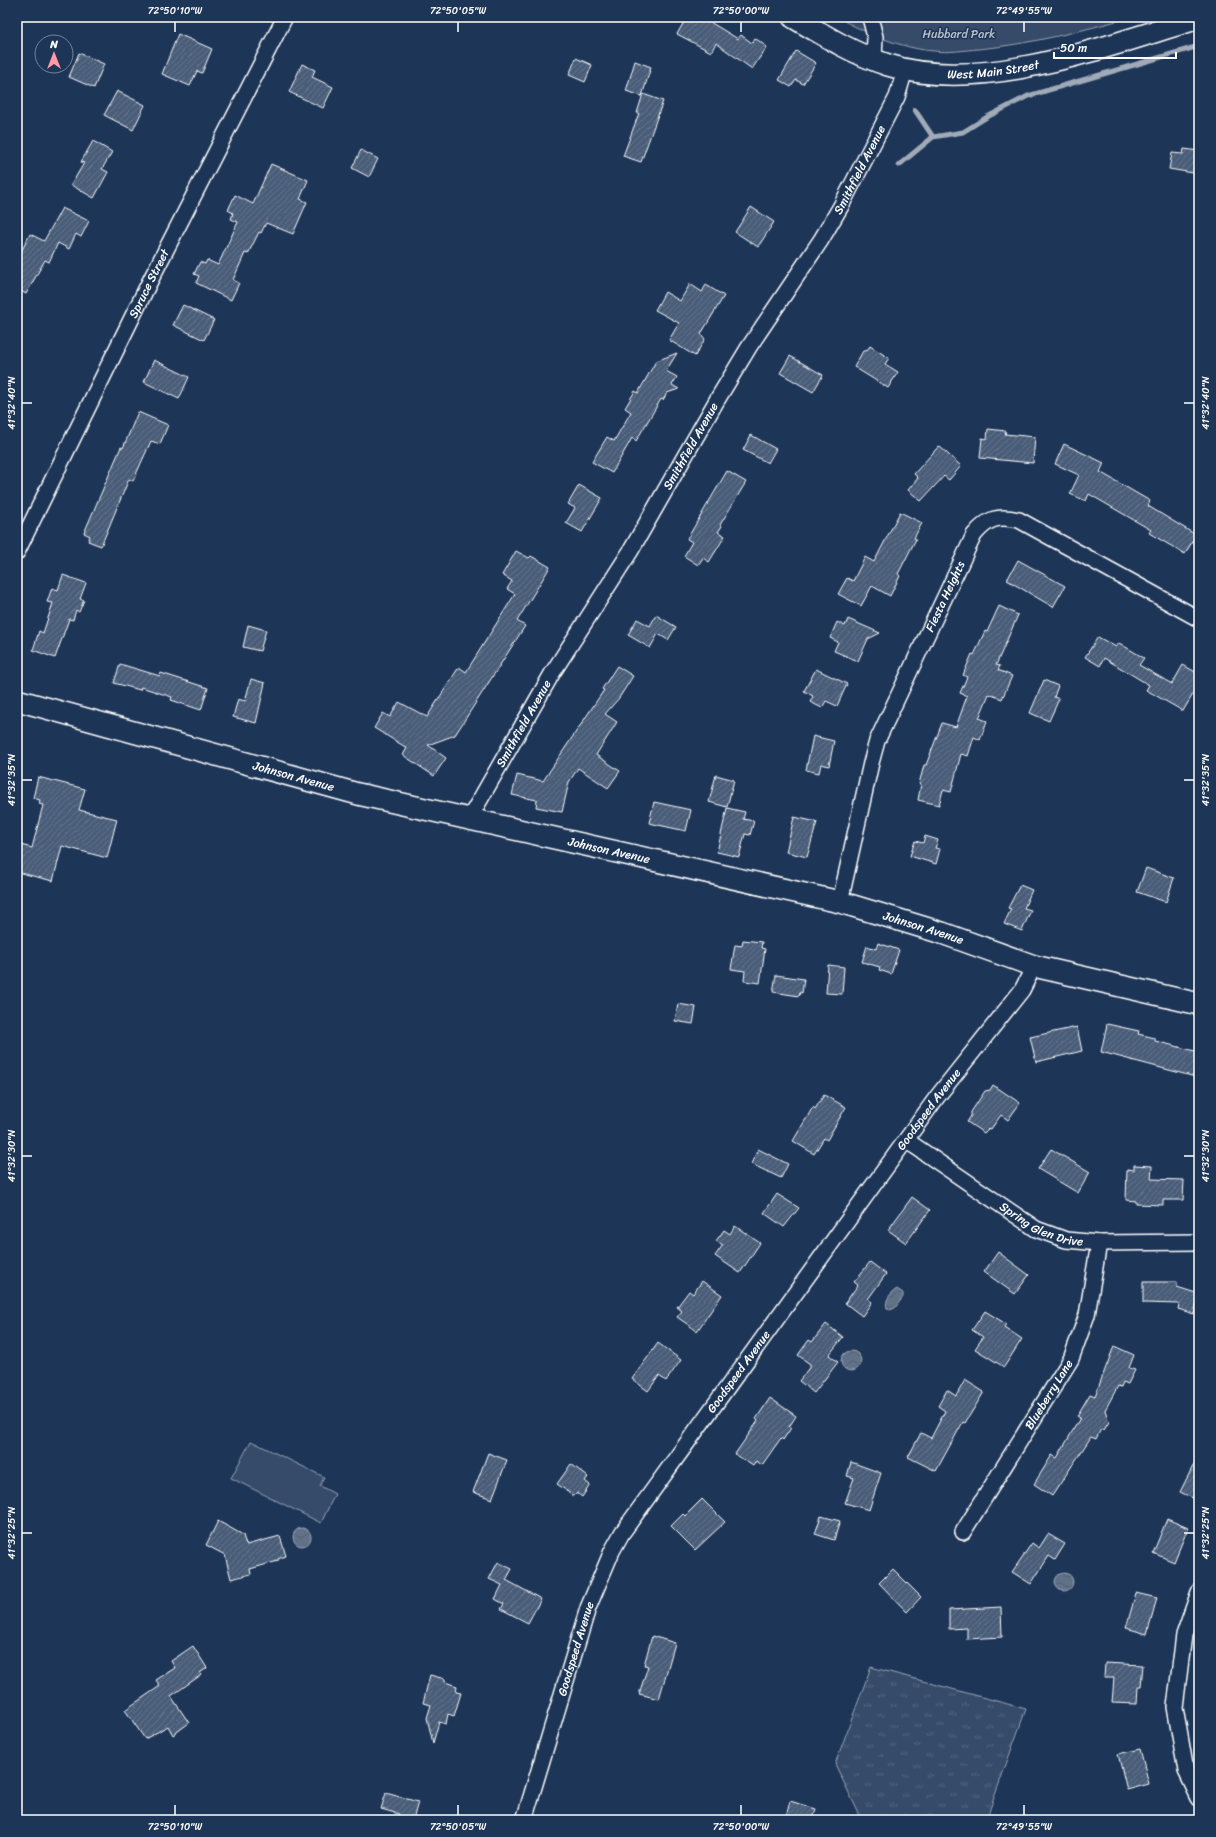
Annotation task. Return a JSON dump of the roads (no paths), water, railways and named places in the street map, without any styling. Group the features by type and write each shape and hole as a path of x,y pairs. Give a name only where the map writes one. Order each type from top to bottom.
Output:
{"street":[{"name":"Spruce Street","path":"17,552 150,281 285,17"},
{"name":"West Main Street","path":"793,17 846,47 874,60 905,70 936,74 976,73 1012,69 1053,61 1199,18"},
{"path":"870,17 875,37 874,60"},
{"name":"Smithfield Avenue","path":"470,819 553,672 630,552 749,347 813,252 841,206 897,97 905,70"},
{"name":"Fiesta Heights","path":"840,902 870,763 877,741 974,535 982,524 994,518 1006,517 1019,520 1199,619"},
{"name":"Johnson Avenue","path":"17,700 276,773 358,794 840,902 942,933 1034,966 1199,1004"},
{"name":"Goodspeed Avenue","path":"524,1820 588,1608 612,1551 622,1533 936,1097 1022,990 1034,966"},
{"name":"Spring Glen Drive","path":"906,1140 1036,1230 1066,1240 1099,1242 1199,1242"},
{"name":"Blueberry Lane","path":"963,1532 1071,1359 1087,1316 1099,1242"},
{"path":"1199,1592 1184,1635 1175,1707 1186,1771 1199,1798"}],"water":[{"path":"897,1289 903,1293 903,1297 895,1308 890,1310 887,1308 886,1302 890,1294"},
{"path":"851,1351 858,1354 861,1361 858,1368 851,1371 844,1368 841,1361 844,1354"},
{"path":"298,1528 306,1528 311,1533 309,1544 306,1546 298,1546 293,1541 293,1533"},
{"path":"1064,1573 1070,1576 1073,1582 1070,1588 1064,1591 1058,1588 1055,1582 1058,1576"}],"waterway":[{"path":"899,165 933,137 963,132 987,117 1028,96 1199,46"},
{"path":"915,110 933,137"}],"park label":[{"name":"Hubbard Park","path":"959,34"}]}
